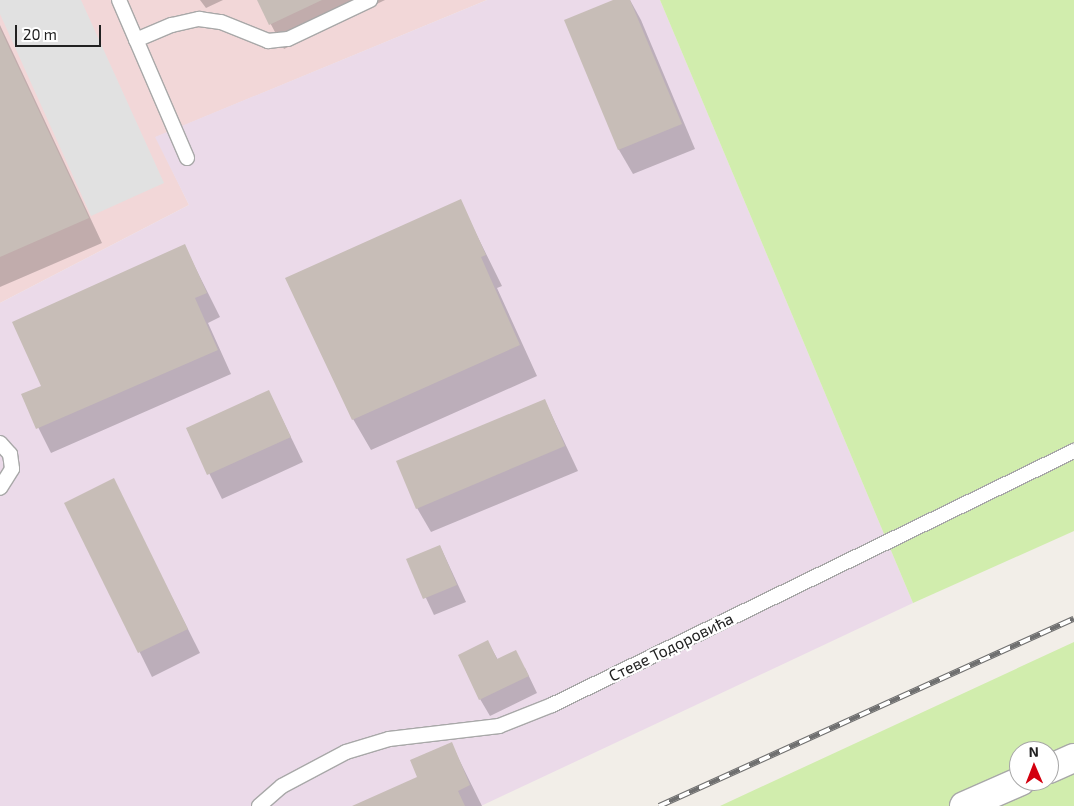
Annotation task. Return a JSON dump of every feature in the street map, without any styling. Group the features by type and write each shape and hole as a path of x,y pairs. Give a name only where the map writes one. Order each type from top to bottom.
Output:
{"street":[{"path":"1059,765 1074,758"},
{"path":"964,806 1009,786"}],"lane":[{"path":"119,0 187,158"},
{"path":"136,40 172,25 199,19 221,22 268,41 288,39 370,0"},
{"path":"0,443 10,454 12,469 0,488"},
{"name":"Стеве Тодоровића","path":"259,806 282,786 346,752 389,739 499,726 552,705 1074,452"}],"shaded area":[{"path":"0,0 487,0 156,137 189,205 0,303"},
{"path":"0,0 81,0 164,183 91,216 0,14"},
{"path":"487,0 660,0 913,603 481,806 0,806 0,303 189,205 155,137"}],"green space":[{"path":"660,0 1074,0 1074,531 913,603"},
{"path":"1074,642 1074,806 720,806"}],"building":[{"path":"257,0 322,0 269,25"},
{"path":"613,0 630,0 682,124 618,150 564,20"},
{"path":"0,28 89,218 0,257"},
{"path":"461,199 486,255 481,257 520,345 352,420 285,278"},
{"path":"185,244 207,293 195,298 218,350 36,429 21,394 41,386 12,322"},
{"path":"269,390 291,437 207,475 186,428"},
{"path":"545,399 565,446 416,509 396,461"},
{"path":"114,478 188,629 138,653 64,503"},
{"path":"440,545 457,585 423,599 406,559"},
{"path":"488,640 497,659 516,650 529,676 479,700 458,655"},
{"path":"452,742 470,785 458,791 465,806 352,806 417,777 410,760"}],"railway":[{"path":"659,806 1074,619"}]}
